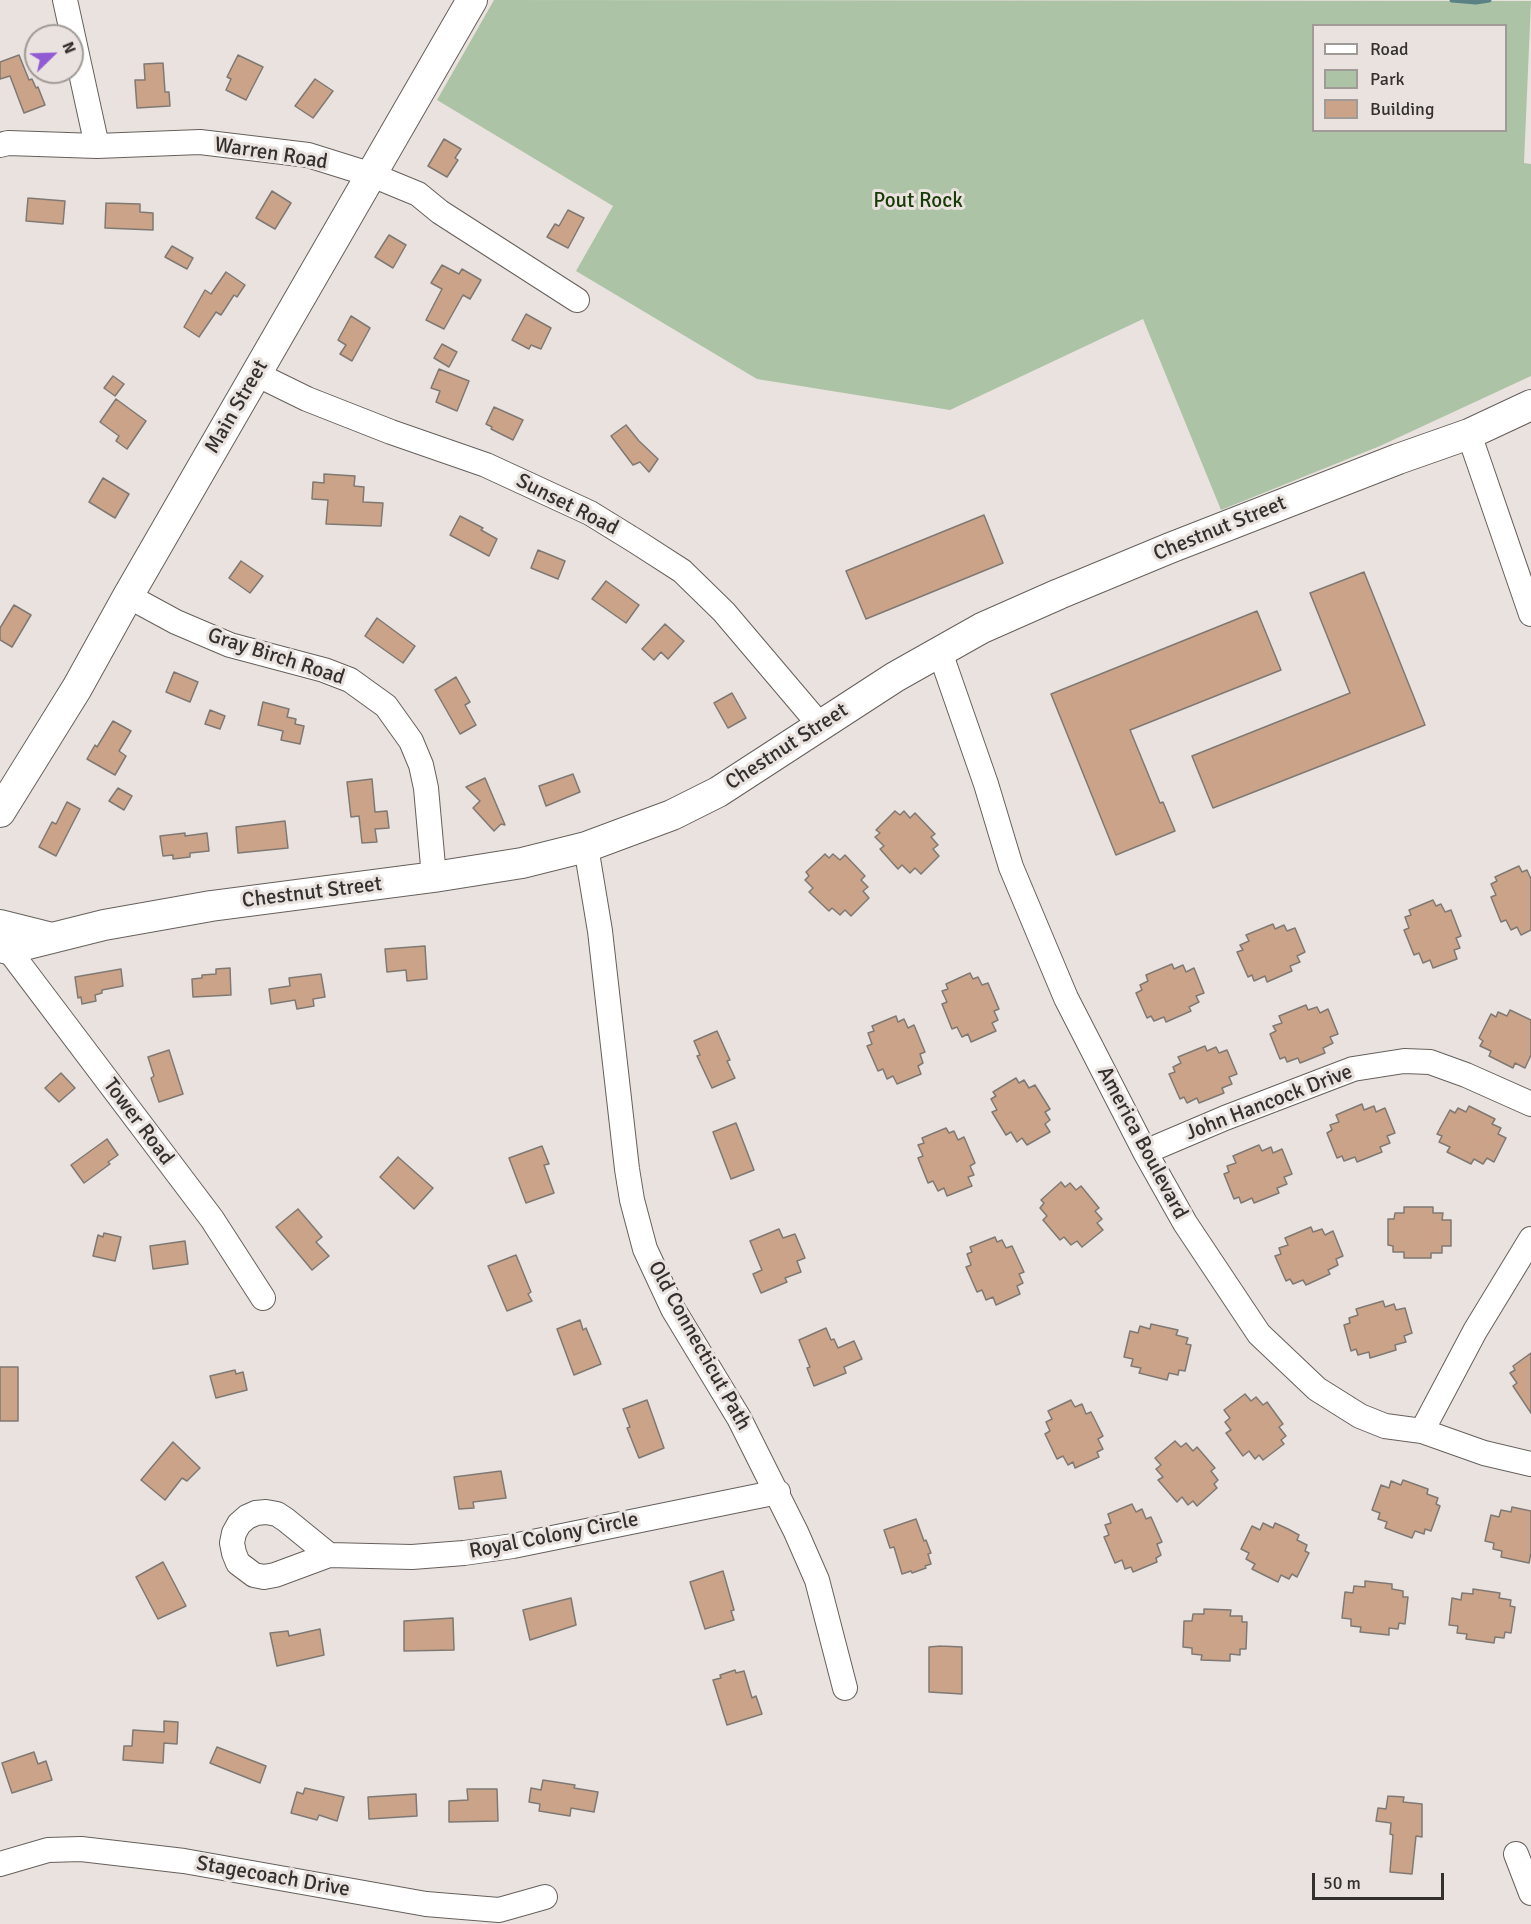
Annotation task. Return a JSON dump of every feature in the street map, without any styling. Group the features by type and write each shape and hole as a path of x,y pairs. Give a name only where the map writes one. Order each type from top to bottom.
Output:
{"main road":[{"name":"Main Street","path":"0,812 77,688 472,0"},
{"name":"Chestnut Street","path":"3,940 51,938 104,925 211,906 434,877 522,863 586,847 672,815 718,792 819,724 895,677 982,628 1059,594 1387,463 1469,434 1531,405"}],"street":[{"path":"65,0 97,146"},
{"name":"Warren Road","path":"0,145 8,143 97,146 200,142 308,155 372,175 418,194 440,212 577,300"},
{"name":"Sunset Road","path":"256,374 307,399 486,465 590,513 638,542 682,571 724,612 819,724"},
{"path":"1469,434 1531,614"},
{"name":"Gray Birch Road","path":"128,596 176,622 230,645 324,670 350,680 386,706 411,741 421,765 426,788 434,877"},
{"name":"America Boulevard","path":"940,652 986,784 1011,867 1066,998 1145,1152 1185,1223 1259,1334 1317,1389 1360,1416 1385,1426 1422,1431 1484,1453 1531,1464"},
{"name":"Old Connecticut Path","path":"586,847 600,931 627,1169 632,1200 645,1249 673,1309 739,1418 778,1491 817,1580 845,1688"},
{"name":"Tower Road","path":"3,940 212,1219 263,1298"},
{"name":"John Hancock Drive","path":"1145,1152 1225,1118 1353,1069 1404,1061 1430,1062 1466,1075 1531,1104"},
{"path":"1422,1431 1475,1331 1531,1239"},
{"name":"Royal Colony Circle","path":"329,1555 412,1557 464,1553 513,1546 778,1491"},
{"name":"Stagecoach Drive","path":"0,1864 48,1850 81,1850 183,1861 426,1905 499,1910 545,1897"},
{"path":"1516,1854 1531,1893"}],"green space":[{"name":"Pout Rock","path":"494,0 1531,1 1524,163 1531,164 1531,376 1380,446 1221,510 1143,319 950,410 757,379 576,271 613,206 437,100"}],"building":[{"path":"19,55 24,68 24,84 34,84 36,88 38,87 45,105 24,113 10,76 0,79 0,62"},
{"path":"238,55 263,67 246,100 226,90 231,79 227,77"},
{"path":"163,63 165,92 169,92 170,106 137,108 135,80 145,80 144,64"},
{"path":"315,79 333,91 313,118 295,106"},
{"path":"444,139 461,149 455,158 458,160 447,177 428,166"},
{"path":"272,191 291,203 275,229 256,218"},
{"path":"28,198 65,201 63,224 26,221"},
{"path":"106,203 140,204 140,212 153,213 153,230 105,228"},
{"path":"568,210 584,218 568,248 547,237 555,224 559,226"},
{"path":"389,235 406,245 393,268 375,257"},
{"path":"172,246 193,258 187,269 165,257"},
{"path":"442,265 459,274 462,269 481,280 470,299 463,295 444,329 426,320 442,289 431,283"},
{"path":"226,272 245,285 237,297 234,295 221,315 216,312 199,337 184,327 205,290 211,294"},
{"path":"526,314 551,328 541,349 531,345 529,349 512,340"},
{"path":"351,316 370,328 352,361 340,354 346,345 338,340"},
{"path":"442,344 457,352 449,367 434,358"},
{"path":"439,369 469,381 457,411 436,402 440,391 431,388"},
{"path":"113,376 124,384 115,396 104,388"},
{"path":"116,399 146,421 127,449 116,441 119,436 100,422"},
{"path":"494,407 523,420 513,440 486,424"},
{"path":"626,425 658,459 649,472 640,462 633,465 611,436"},
{"path":"324,474 355,476 354,486 364,487 363,502 383,503 381,526 326,524 328,500 312,499 313,482 324,483"},
{"path":"103,478 129,494 115,518 89,502"},
{"path":"984,515 1003,563 866,619 846,571"},
{"path":"460,516 483,528 481,530 497,539 489,556 450,535"},
{"path":"538,550 565,561 558,579 531,568"},
{"path":"241,561 263,576 250,593 229,578"},
{"path":"1364,572 1425,725 1213,808 1192,756 1350,693 1310,593"},
{"path":"606,581 639,605 626,623 592,599"},
{"path":"14,605 31,615 12,647 0,640 0,628"},
{"path":"1257,611 1281,670 1130,730 1160,803 1163,802 1175,831 1116,855 1051,694"},
{"path":"377,618 415,646 403,663 365,636"},
{"path":"665,624 684,641 668,659 661,652 654,660 642,649"},
{"path":"174,672 198,682 190,702 166,692"},
{"path":"456,677 470,702 465,705 476,725 460,734 435,690"},
{"path":"732,693 746,718 728,728 714,703"},
{"path":"263,702 289,709 287,717 296,719 295,724 304,726 300,744 281,740 283,731 258,725"},
{"path":"210,710 225,716 220,729 205,724"},
{"path":"113,721 131,731 119,751 126,756 115,775 87,759"},
{"path":"573,774 580,792 546,806 539,786"},
{"path":"485,778 505,825 501,824 494,831 473,808 480,801 466,787"},
{"path":"372,779 375,812 387,811 389,828 375,829 377,842 362,843 359,816 351,817 347,782"},
{"path":"118,788 132,796 124,810 109,801"},
{"path":"67,802 80,809 56,856 39,847 52,822 56,824"},
{"path":"895,811 900,815 904,811 910,818 915,813 935,834 931,837 938,845 933,849 939,856 921,874 915,868 910,873 902,865 898,869 880,849 884,846 875,837 880,833 876,830"},
{"path":"285,821 288,848 238,853 236,827"},
{"path":"185,833 185,836 207,833 209,851 190,853 190,857 173,859 173,855 163,856 160,836"},
{"path":"825,854 829,858 833,854 840,860 845,855 865,876 861,880 868,887 863,891 869,898 851,916 845,910 840,915 832,908 829,911 809,892 813,888 805,880 809,876 806,872"},
{"path":"1519,866 1522,872 1527,870 1531,879 1531,930 1521,935 1517,927 1511,930 1506,920 1501,922 1491,897 1496,895 1491,884 1497,881 1495,877"},
{"path":"1433,900 1436,906 1441,904 1445,912 1451,910 1461,936 1456,938 1460,948 1454,950 1457,959 1433,968 1430,960 1423,963 1419,953 1414,955 1404,930 1409,928 1405,917 1411,915 1409,910"},
{"path":"1273,924 1275,929 1284,925 1287,931 1295,928 1305,952 1297,956 1300,962 1290,966 1292,971 1267,982 1265,976 1254,981 1252,975 1248,977 1237,952 1243,950 1240,945 1249,941 1246,935"},
{"path":"425,946 427,979 407,981 406,970 387,972 385,949"},
{"path":"1172,964 1174,969 1183,965 1186,972 1194,968 1204,993 1196,996 1199,1002 1189,1007 1191,1011 1166,1022 1164,1017 1154,1021 1151,1016 1147,1018 1136,993 1142,990 1140,985 1148,981 1146,975"},
{"path":"230,968 231,995 193,997 192,979 202,978 202,975 216,974 216,969"},
{"path":"121,969 123,986 102,990 102,993 95,995 96,1001 82,1004 81,997 78,998 75,977"},
{"path":"970,973 973,979 978,977 982,985 988,983 999,1009 994,1011 998,1020 992,1023 996,1031 971,1042 968,1034 962,1037 957,1027 952,1029 942,1004 947,1002 942,991 948,989 946,984"},
{"path":"321,974 325,997 313,999 314,1006 297,1009 295,1000 271,1004 269,989 290,986 289,978"},
{"path":"1306,1005 1308,1010 1317,1007 1320,1013 1328,1009 1338,1034 1330,1037 1333,1043 1323,1048 1325,1053 1300,1063 1298,1058 1287,1062 1285,1057 1280,1059 1270,1034 1276,1031 1273,1026 1282,1023 1279,1016"},
{"path":"1510,1010 1531,1020 1531,1055 1525,1068 1515,1063 1513,1068 1489,1056 1491,1051 1480,1046 1483,1041 1479,1038 1491,1014 1496,1017 1498,1012 1507,1016"},
{"path":"896,1016 898,1022 904,1019 908,1028 914,1025 925,1052 920,1054 923,1063 918,1066 921,1074 897,1084 893,1076 887,1079 883,1069 878,1071 867,1046 872,1044 868,1033 874,1031 872,1026"},
{"path":"717,1031 735,1078 712,1088 697,1056 700,1055 694,1041"},
{"path":"1205,1046 1207,1051 1216,1047 1219,1053 1227,1050 1237,1074 1229,1077 1232,1084 1222,1088 1224,1093 1199,1103 1197,1098 1187,1103 1184,1097 1180,1099 1169,1074 1175,1072 1173,1067 1181,1063 1178,1057"},
{"path":"169,1050 183,1094 159,1102 151,1078 154,1076 148,1057"},
{"path":"61,1073 75,1088 59,1102 45,1088"},
{"path":"1016,1078 1019,1083 1024,1080 1029,1088 1035,1085 1050,1109 1045,1112 1050,1120 1045,1124 1050,1132 1027,1145 1022,1138 1017,1142 1011,1132 1006,1135 992,1112 997,1110 991,1099 996,1096 993,1092"},
{"path":"1362,1104 1364,1110 1374,1106 1376,1112 1385,1108 1395,1133 1387,1136 1390,1143 1380,1147 1382,1152 1357,1162 1355,1157 1344,1161 1342,1156 1337,1158 1327,1133 1332,1130 1330,1125 1339,1122 1336,1115"},
{"path":"1469,1106 1495,1119 1492,1124 1501,1128 1498,1134 1506,1138 1494,1162 1487,1158 1483,1164 1474,1159 1471,1164 1447,1152 1450,1147 1439,1142 1442,1136 1437,1134 1450,1110 1455,1113 1458,1108 1466,1112"},
{"path":"736,1123 754,1170 731,1179 713,1132"},
{"path":"946,1128 949,1133 954,1131 958,1140 964,1137 975,1163 970,1166 974,1175 968,1177 972,1186 947,1196 944,1188 938,1191 933,1181 928,1183 918,1158 923,1156 918,1145 924,1143 922,1138"},
{"path":"107,1139 118,1155 108,1162 110,1164 84,1183 71,1165"},
{"path":"1259,1145 1262,1151 1271,1147 1273,1153 1282,1149 1292,1174 1284,1177 1287,1184 1277,1188 1279,1193 1254,1203 1252,1198 1241,1203 1239,1197 1234,1199 1224,1174 1229,1172 1227,1166 1236,1163 1233,1156"},
{"path":"542,1146 549,1164 544,1165 554,1193 526,1203 509,1158"},
{"path":"398,1157 433,1188 414,1209 380,1177"},
{"path":"1061,1182 1065,1187 1070,1183 1076,1190 1081,1186 1099,1208 1095,1211 1102,1219 1097,1223 1103,1230 1082,1247 1077,1241 1071,1245 1064,1237 1060,1240 1043,1220 1047,1216 1040,1208 1044,1203 1041,1200"},
{"path":"1404,1207 1433,1207 1433,1213 1443,1213 1442,1220 1451,1220 1451,1246 1442,1246 1442,1253 1431,1253 1431,1258 1404,1258 1404,1252 1393,1252 1393,1246 1388,1245 1388,1219 1394,1219 1395,1213 1404,1213"},
{"path":"298,1209 322,1237 316,1242 329,1256 312,1270 276,1227"},
{"path":"1311,1227 1313,1232 1322,1229 1325,1235 1333,1231 1343,1256 1336,1259 1338,1265 1328,1270 1330,1274 1306,1285 1303,1280 1293,1284 1290,1279 1286,1281 1275,1256 1281,1254 1279,1248 1288,1245 1285,1238"},
{"path":"779,1229 783,1238 795,1234 805,1258 797,1261 801,1272 785,1278 787,1282 761,1293 753,1274 762,1270 750,1241"},
{"path":"104,1233 121,1237 115,1261 93,1256 98,1235 103,1237"},
{"path":"995,1237 997,1242 1002,1240 1006,1248 1012,1246 1024,1272 1019,1274 1023,1283 1017,1286 1020,1294 996,1305 993,1297 986,1300 982,1290 977,1292 966,1267 971,1265 967,1254 972,1252 970,1247"},
{"path":"185,1241 188,1264 153,1269 150,1246"},
{"path":"516,1255 531,1292 528,1294 532,1301 507,1311 488,1266"},
{"path":"1383,1301 1385,1307 1394,1304 1396,1310 1405,1308 1412,1333 1404,1336 1406,1342 1395,1345 1396,1350 1370,1358 1369,1352 1358,1355 1356,1349 1351,1351 1344,1325 1350,1323 1349,1318 1358,1315 1356,1309"},
{"path":"580,1320 583,1330 586,1328 601,1364 574,1375 557,1329"},
{"path":"1151,1324 1178,1330 1176,1335 1188,1338 1186,1344 1191,1345 1185,1371 1179,1370 1178,1375 1169,1373 1167,1380 1139,1373 1141,1368 1131,1366 1133,1359 1124,1357 1130,1331 1138,1333 1140,1326 1150,1329"},
{"path":"826,1328 831,1340 834,1339 838,1348 854,1341 862,1359 844,1367 846,1373 814,1386 807,1368 810,1367 799,1340"},
{"path":"1531,1353 1531,1413 1513,1386 1517,1383 1510,1373 1515,1370 1513,1366"},
{"path":"0,1367 18,1367 18,1421 0,1421"},
{"path":"235,1370 236,1374 243,1372 247,1390 216,1398 210,1376"},
{"path":"1245,1394 1251,1401 1256,1397 1263,1405 1267,1402 1283,1424 1279,1427 1286,1436 1281,1440 1284,1444 1263,1460 1259,1455 1255,1459 1249,1451 1243,1456 1226,1433 1231,1430 1225,1422 1230,1418 1224,1410"},
{"path":"647,1400 664,1448 639,1458 627,1428 630,1427 623,1409"},
{"path":"1071,1400 1075,1407 1082,1404 1086,1414 1091,1412 1103,1436 1098,1439 1103,1449 1097,1452 1099,1457 1075,1468 1073,1462 1068,1465 1063,1456 1057,1459 1045,1434 1050,1431 1046,1422 1052,1419 1048,1411"},
{"path":"1175,1441 1181,1447 1186,1443 1193,1451 1197,1447 1215,1468 1211,1471 1218,1480 1214,1484 1217,1488 1197,1506 1193,1501 1188,1505 1182,1497 1177,1502 1158,1480 1163,1477 1156,1469 1161,1465 1155,1458"},
{"path":"173,1442 200,1468 187,1481 182,1478 165,1500 141,1480"},
{"path":"501,1471 506,1498 473,1502 474,1508 459,1509 454,1477"},
{"path":"1403,1480 1428,1489 1427,1494 1438,1498 1436,1504 1440,1506 1431,1531 1425,1529 1424,1534 1415,1531 1412,1538 1385,1528 1387,1522 1378,1519 1380,1513 1372,1510 1381,1485 1389,1488 1391,1481 1401,1485"},
{"path":"1132,1504 1136,1512 1142,1509 1146,1519 1151,1517 1162,1542 1157,1544 1161,1555 1156,1558 1157,1562 1133,1572 1131,1567 1125,1569 1122,1560 1115,1563 1104,1537 1109,1535 1105,1525 1111,1523 1108,1514"},
{"path":"1512,1507 1531,1511 1529,1563 1501,1557 1502,1551 1493,1549 1494,1543 1485,1541 1491,1515 1499,1517 1501,1510 1511,1512"},
{"path":"916,1519 931,1553 928,1554 931,1564 912,1573 911,1571 902,1574 894,1547 890,1548 884,1530"},
{"path":"1263,1523 1273,1528 1275,1523 1288,1529 1299,1535 1297,1540 1307,1545 1305,1551 1309,1553 1297,1577 1292,1574 1289,1579 1281,1575 1278,1582 1252,1569 1255,1564 1246,1559 1249,1553 1241,1549 1252,1526 1260,1530"},
{"path":"163,1562 186,1606 158,1619 136,1577"},
{"path":"723,1571 734,1610 731,1611 734,1620 705,1629 690,1582"},
{"path":"1365,1581 1392,1584 1392,1589 1403,1591 1403,1597 1408,1597 1405,1624 1399,1623 1398,1629 1389,1628 1389,1635 1360,1632 1361,1627 1351,1626 1351,1619 1342,1618 1345,1592 1353,1593 1354,1586 1365,1587"},
{"path":"1473,1589 1500,1593 1499,1598 1511,1600 1510,1606 1515,1607 1511,1633 1505,1632 1504,1638 1495,1637 1494,1643 1466,1639 1467,1634 1457,1633 1458,1626 1449,1625 1452,1598 1461,1600 1462,1593 1473,1594"},
{"path":"571,1598 576,1625 530,1640 523,1610"},
{"path":"1204,1609 1231,1610 1230,1616 1242,1616 1242,1622 1247,1622 1246,1649 1240,1649 1240,1655 1230,1654 1230,1661 1201,1660 1202,1655 1192,1654 1192,1648 1183,1647 1184,1621 1192,1621 1193,1614 1204,1614"},
{"path":"453,1618 454,1650 404,1651 404,1621"},
{"path":"320,1629 324,1655 277,1666 270,1633 288,1631 289,1636"},
{"path":"929,1647 962,1647 962,1694 929,1692"},
{"path":"735,1670 736,1673 744,1671 752,1698 756,1696 762,1714 727,1725 713,1680"},
{"path":"164,1721 178,1722 177,1744 164,1743 163,1763 123,1760 124,1746 132,1746 133,1730 164,1732"},
{"path":"217,1747 266,1766 260,1783 210,1763"},
{"path":"34,1752 38,1764 46,1761 52,1780 12,1793 2,1763"},
{"path":"543,1780 575,1785 574,1788 598,1792 594,1812 571,1808 570,1816 539,1811 540,1804 529,1802 531,1788 541,1790"},
{"path":"305,1788 344,1797 337,1821 319,1815 317,1820 291,1813 297,1792 303,1794"},
{"path":"467,1789 497,1789 498,1821 449,1822 449,1801 468,1800"},
{"path":"416,1794 417,1816 369,1819 368,1797"},
{"path":"1388,1796 1404,1797 1403,1802 1422,1804 1422,1837 1416,1836 1412,1874 1390,1872 1393,1835 1390,1834 1391,1823 1376,1821 1378,1808 1386,1809"}],"waterway":[{"path":"1452,0 1476,2 1489,0"}]}
